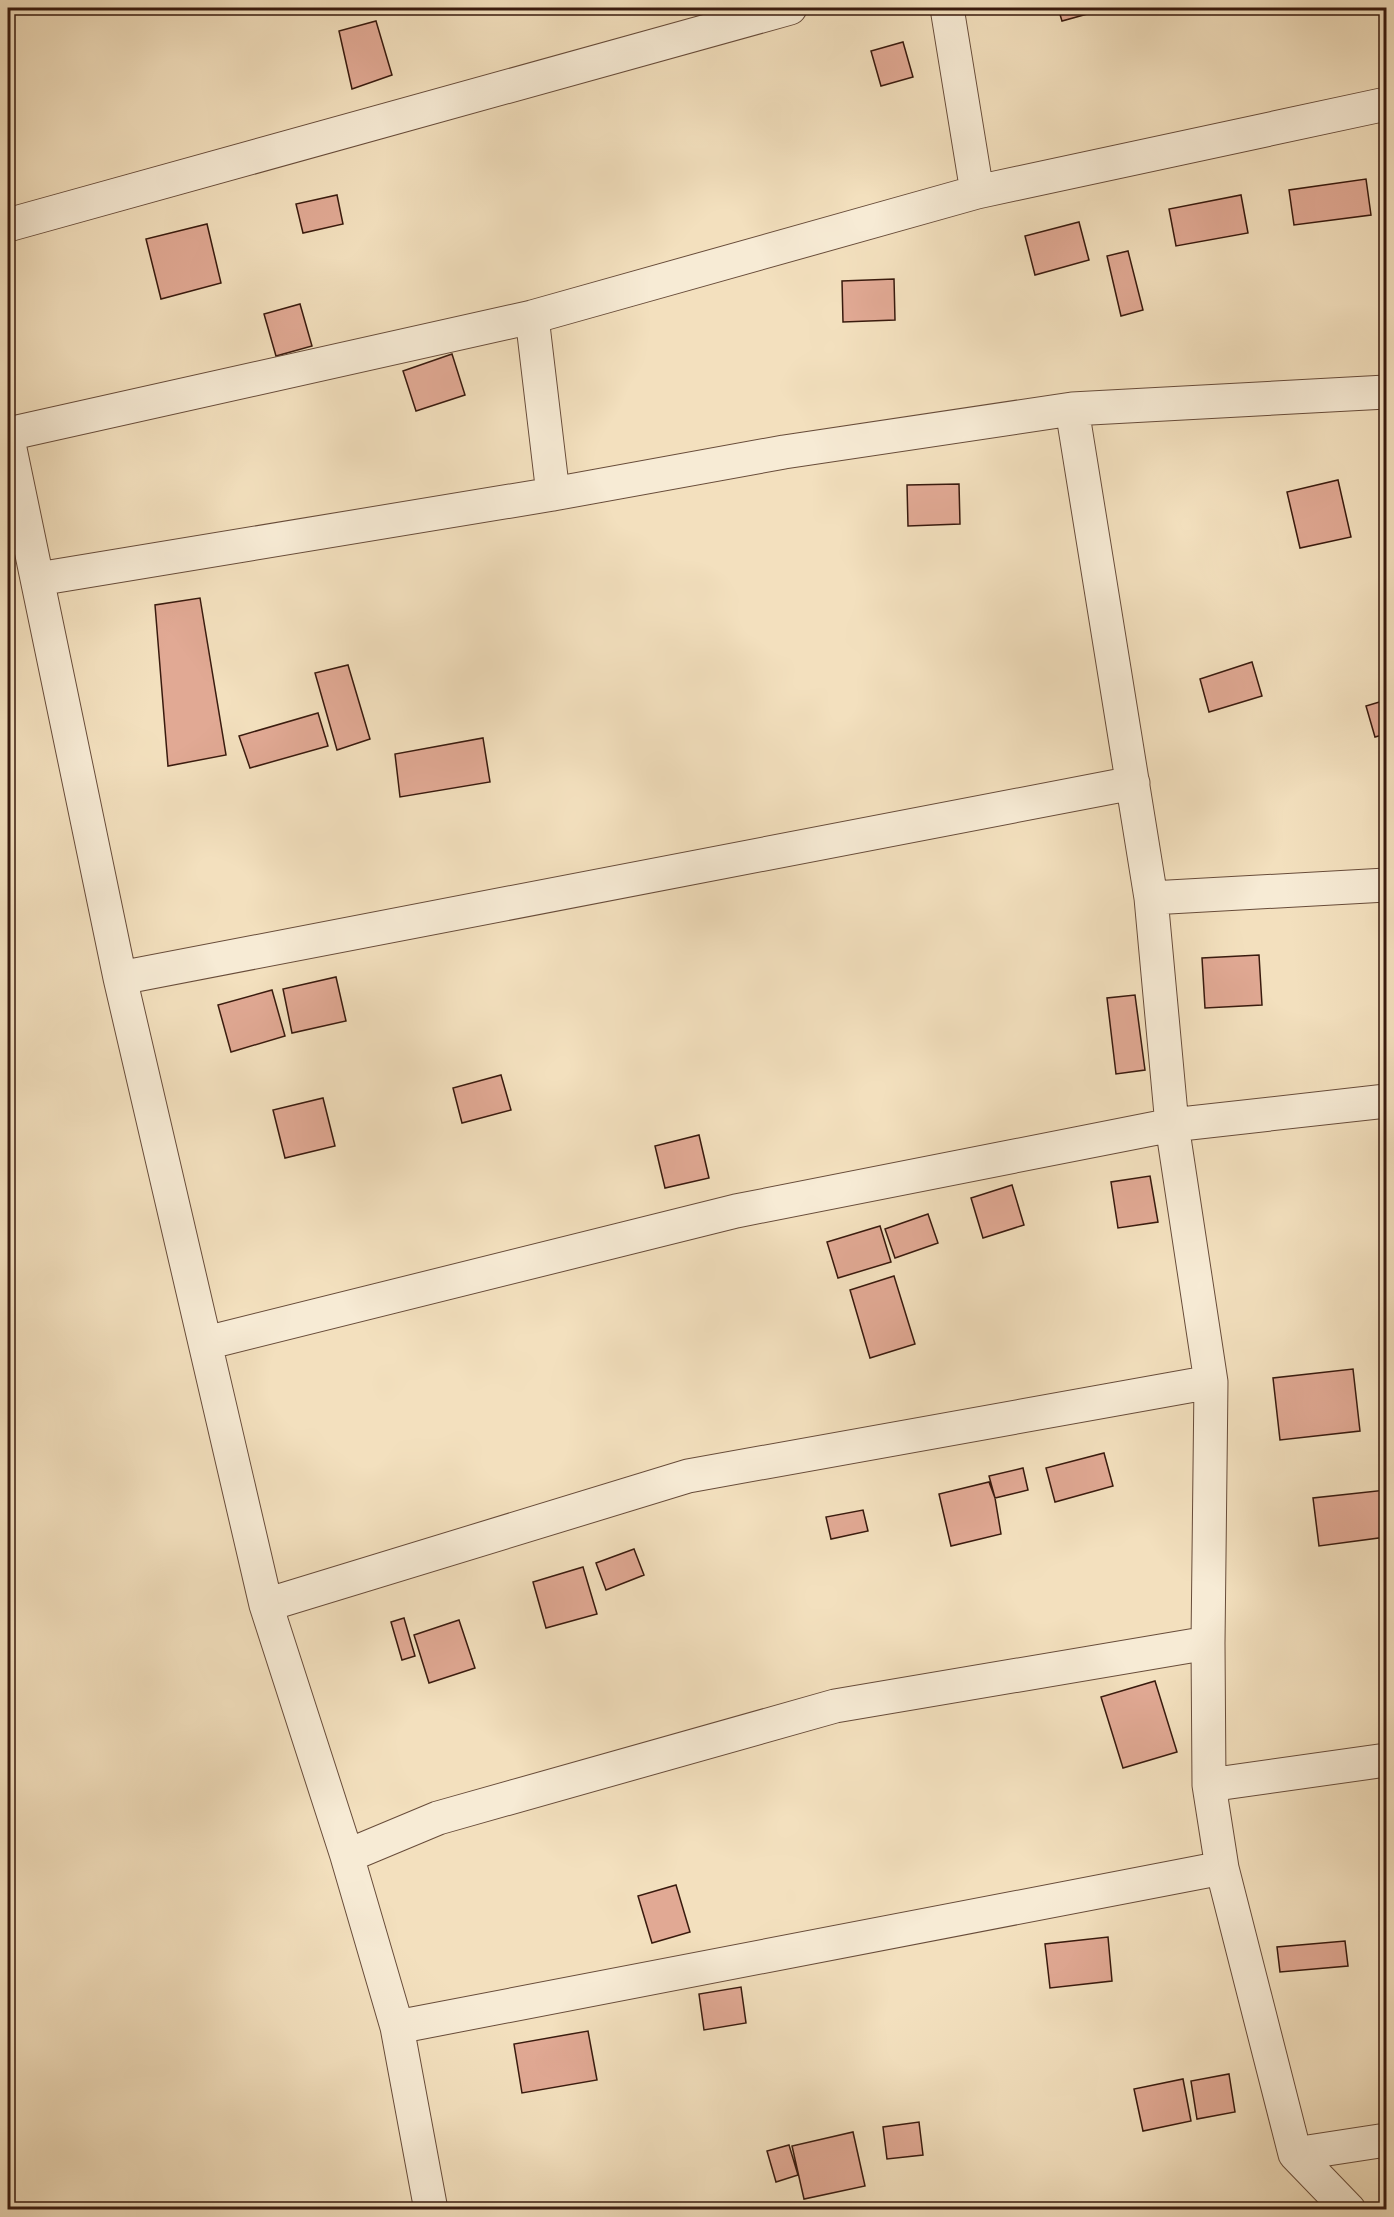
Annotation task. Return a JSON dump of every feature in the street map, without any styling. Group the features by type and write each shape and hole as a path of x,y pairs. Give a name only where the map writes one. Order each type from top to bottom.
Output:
{"street":[{"path":"8,225 790,8"},
{"path":"947,8 977,192"},
{"path":"8,434 532,317 977,192 1386,104"},
{"path":"532,317 553,494"},
{"path":"38,579 553,494 784,452 1072,409 1386,392"},
{"path":"1072,409 1151,898 1172,1125 1211,1382 1209,1785 1222,1868 1295,2154 1349,2210"},
{"path":"8,439 120,978 266,1605 347,1856 397,2027 431,2210"},
{"path":"120,978 1133,783"},
{"path":"1151,898 1386,885"},
{"path":"206,1343 736,1210 1172,1125 1386,1101"},
{"path":"266,1605 688,1476 1211,1382"},
{"path":"347,1856 438,1818 835,1706 1208,1644"},
{"path":"1209,1785 1386,1760"},
{"path":"397,2027 1222,1868"},
{"path":"1295,2154 1386,2140"}],"building":[{"path":"1058,8 1109,8 1062,21"},
{"path":"376,21 392,75 352,89 339,31"},
{"path":"903,42 913,77 881,86 871,51"},
{"path":"1366,179 1371,215 1294,225 1289,190"},
{"path":"337,195 343,224 303,233 296,204"},
{"path":"1241,195 1248,233 1176,246 1169,209"},
{"path":"1079,222 1089,260 1035,275 1025,236"},
{"path":"207,224 221,283 161,299 146,239"},
{"path":"1128,251 1143,310 1121,316 1107,256"},
{"path":"894,279 895,320 843,322 842,281"},
{"path":"300,304 312,346 276,356 264,314"},
{"path":"452,354 465,395 416,411 403,371"},
{"path":"1338,480 1351,537 1300,548 1287,492"},
{"path":"959,484 960,524 908,526 907,485"},
{"path":"200,598 226,755 168,766 155,605"},
{"path":"1252,662 1262,696 1209,712 1200,679"},
{"path":"348,665 370,739 337,750 315,673"},
{"path":"1386,700 1386,734 1375,737 1366,706"},
{"path":"318,713 328,746 250,768 239,736"},
{"path":"483,738 490,782 400,797 395,754"},
{"path":"1259,955 1262,1005 1205,1008 1202,958"},
{"path":"336,977 346,1021 292,1033 283,989"},
{"path":"272,990 285,1036 231,1052 218,1005"},
{"path":"1135,995 1145,1070 1116,1074 1107,998"},
{"path":"501,1075 511,1110 462,1123 453,1088"},
{"path":"323,1098 335,1146 285,1158 273,1110"},
{"path":"699,1135 709,1178 665,1188 655,1146"},
{"path":"1150,1176 1158,1222 1118,1228 1111,1182"},
{"path":"1012,1185 1024,1225 983,1238 971,1198"},
{"path":"928,1214 938,1243 895,1258 885,1229"},
{"path":"880,1226 891,1262 838,1278 827,1242"},
{"path":"894,1276 915,1344 870,1358 850,1290"},
{"path":"1353,1369 1360,1431 1280,1440 1273,1378"},
{"path":"1104,1453 1113,1486 1055,1502 1046,1468"},
{"path":"1023,1468 1028,1490 995,1498 989,1476"},
{"path":"989,1482 995,1498 1001,1534 951,1546 939,1494"},
{"path":"1386,1490 1386,1537 1319,1546 1313,1498"},
{"path":"863,1510 868,1531 831,1539 826,1517"},
{"path":"634,1549 644,1575 606,1590 596,1563"},
{"path":"583,1567 597,1614 546,1628 533,1582"},
{"path":"404,1618 415,1656 402,1660 391,1622"},
{"path":"459,1620 475,1668 429,1683 414,1635"},
{"path":"1155,1681 1177,1752 1123,1768 1101,1697"},
{"path":"676,1885 690,1932 652,1943 638,1896"},
{"path":"1108,1937 1112,1981 1050,1988 1045,1944"},
{"path":"1345,1941 1348,1966 1280,1972 1277,1947"},
{"path":"741,1987 746,2023 704,2030 699,1994"},
{"path":"588,2031 597,2080 522,2093 514,2044"},
{"path":"1229,2074 1235,2112 1197,2119 1191,2081"},
{"path":"1183,2079 1191,2121 1143,2131 1134,2089"},
{"path":"919,2122 923,2155 887,2159 883,2127"},
{"path":"853,2132 865,2186 804,2199 792,2146"},
{"path":"789,2145 798,2175 776,2182 767,2151"}]}
